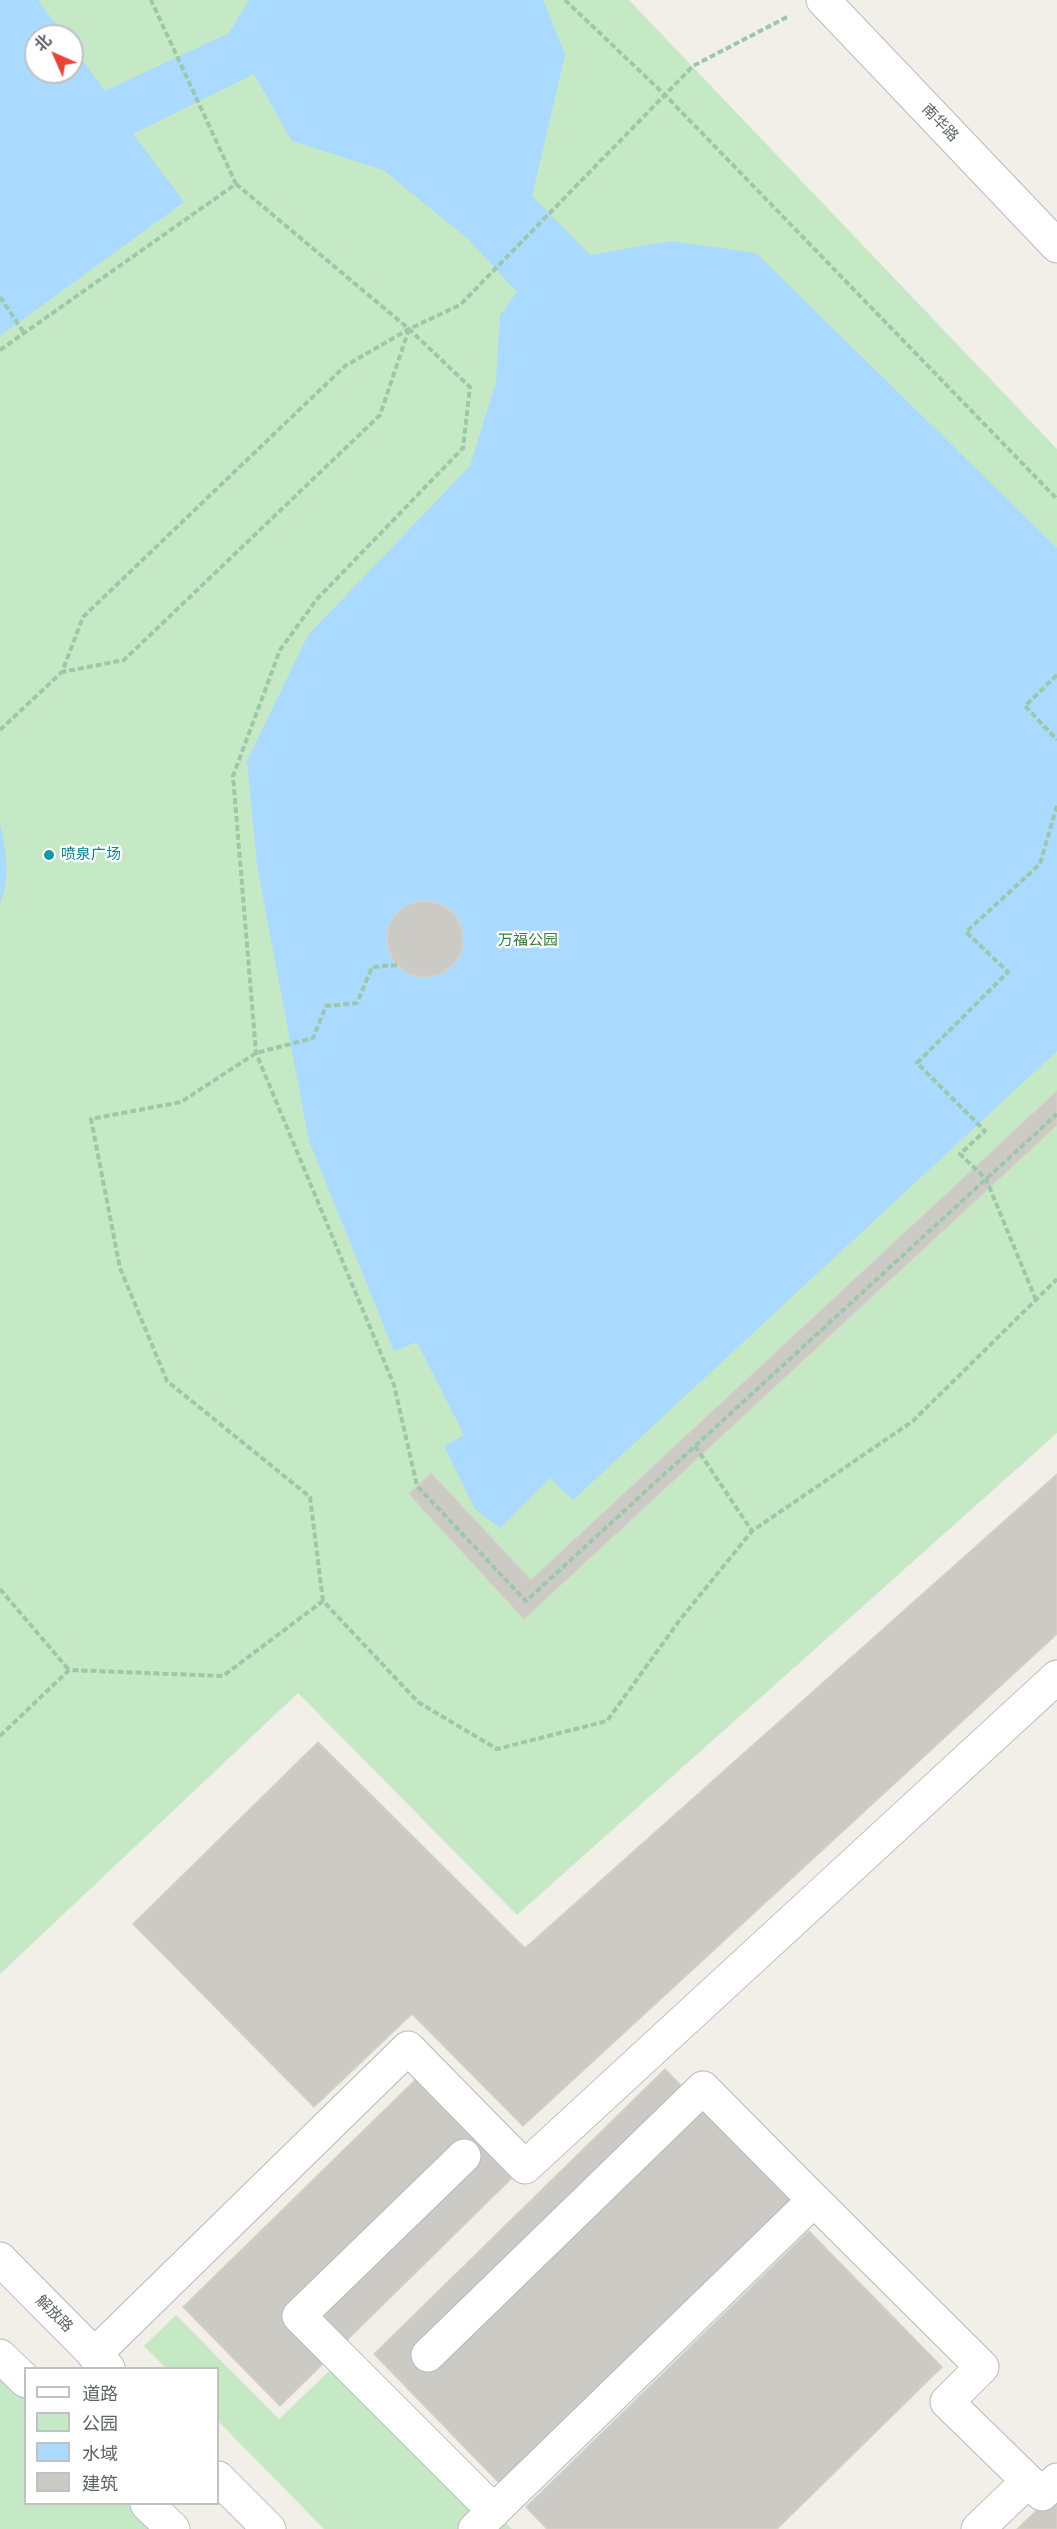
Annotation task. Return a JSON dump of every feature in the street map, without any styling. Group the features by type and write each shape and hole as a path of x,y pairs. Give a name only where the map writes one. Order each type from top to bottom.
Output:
{"street":[{"name":"南华路","path":"822,0 1057,246"},
{"path":"101,2362 408,2048 525,2167 1057,1677"},
{"path":"428,2355 703,2088 982,2367 947,2402 1042,2481 978,2529"},
{"path":"464,2156 299,2316 485,2520 814,2200"},
{"name":"解放路","path":"0,2259 101,2362"},
{"path":"0,2356 24,2379"},
{"path":"219,2479 269,2529"},
{"path":"148,2505 173,2529"}],"path":[{"path":"151,0 236,184 409,329 470,387 463,448 317,599 280,650 233,776 256,1053 394,1385 417,1486 526,1600 1057,1114"},
{"path":"565,0 665,95 1057,499"},
{"path":"0,730 62,672 82,617 345,366 409,329 460,304 693,66 791,15"},
{"path":"0,350 236,184"},
{"path":"0,297 24,333"},
{"path":"62,672 124,660 380,415 409,329"},
{"path":"1057,675 1025,706 1057,740"},
{"path":"1036,1300 986,1179 960,1154 985,1131 917,1063 1008,972 966,932 1040,864 1057,805"},
{"path":"397,965 372,967 357,1003 326,1005 313,1038 256,1053 181,1102 91,1119 120,1268 167,1382 310,1497 323,1601 418,1702 497,1749 607,1721 679,1621 752,1531 913,1421 1057,1279"},
{"path":"695,1446 752,1531"},
{"path":"0,1589 69,1670"},
{"path":"0,1736 69,1670 224,1676 323,1601"}],"green space":[{"name":"万福公园","path":"0,0 629,0 1057,449 1057,1433 517,1915 298,1693 0,1974"},
{"path":"176,2315 279,2419 344,2357 512,2529 324,2529 219,2422 219,2367 165,2367 144,2346"},
{"path":"0,2356 24,2380 24,2505 149,2505 173,2529 0,2529"}],"water":[{"path":"0,0 38,0 56,24 24,24 24,84 84,84 84,62 105,91 229,33 249,0 543,0 565,55 532,196 590,255 671,241 756,253 1057,548 1057,1051 573,1500 550,1478 500,1528 475,1509 444,1446 464,1435 417,1342 394,1351 309,1141 257,865 247,761 308,635 470,466 496,382 500,315 517,292 468,239 383,170 292,141 254,74 133,134 184,202 0,336"},
{"path":"0,825 6,875 0,904"}],"building":[{"path":"425,901 439,904 452,912 460,925 463,939 460,953 452,966 439,974 425,977 411,974 398,966 390,953 387,939 390,925 398,912 411,904"},
{"path":"1057,1091 1057,1125 524,1619 409,1494 431,1473 531,1580"},
{"path":"1057,1474 1057,1634 523,2126 412,2014 314,2107 133,1924 318,1742 525,1948"},
{"path":"665,2069 795,2202 503,2487 374,2354"},
{"path":"415,2080 512,2178 280,2406 183,2307"},
{"path":"809,2231 942,2367 777,2529 547,2529 526,2507"},
{"path":"1057,2491 1057,2529 1017,2529"}],"place":[{"name":"喷泉广场","path":"49,855"}]}
